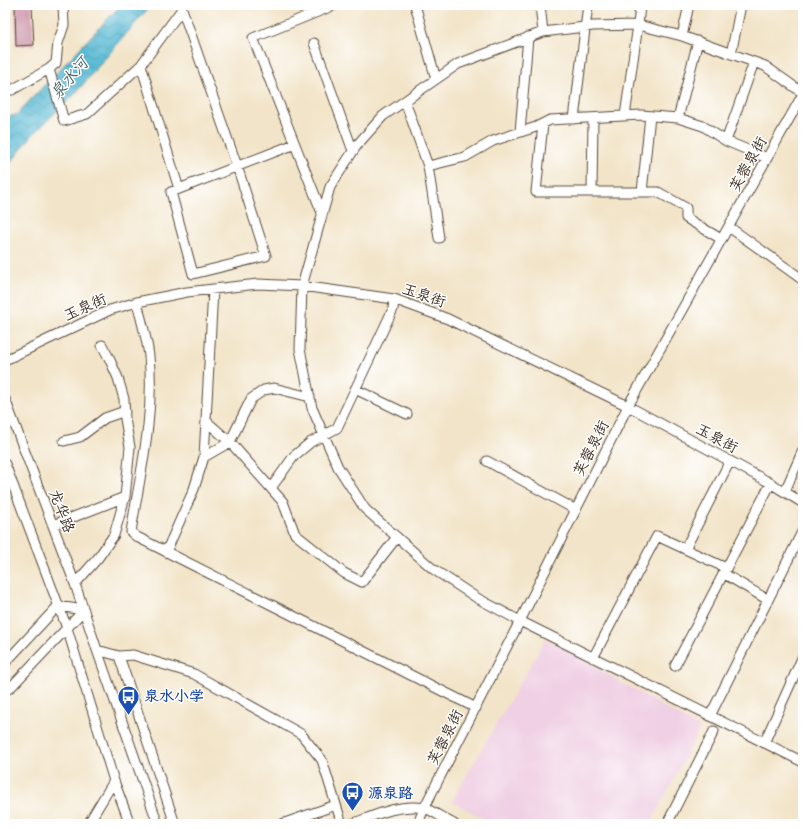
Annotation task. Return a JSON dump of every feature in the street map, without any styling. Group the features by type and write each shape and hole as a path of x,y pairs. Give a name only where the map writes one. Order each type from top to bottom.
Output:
{"street":[{"path":"5,87 12,90 56,63 58,44 64,25 63,5"},
{"path":"415,5 436,79"},
{"path":"540,5 543,32"},
{"path":"574,119 588,5"},
{"path":"625,116 640,5"},
{"path":"682,36 689,5"},
{"path":"731,54 741,5"},
{"path":"322,213 253,38 331,6"},
{"path":"49,68 64,121 87,114 141,65 182,9 237,166 266,256 194,274 171,192 237,166 295,144"},
{"path":"803,94 765,66 698,41 638,25 585,27 543,32 458,64 383,116 353,151 330,187 302,286 300,349 312,408 338,467 365,509 433,569 476,598 520,621 803,762"},
{"path":"520,132 528,37"},
{"path":"678,118 698,41"},
{"path":"314,43 353,151"},
{"path":"726,141 754,62"},
{"path":"141,65 179,189"},
{"name":"芙蓉泉街","path":"418,823 424,808 628,406 803,94"},
{"path":"405,101 428,166 439,238"},
{"path":"428,166 465,157 493,141 543,124 550,120 625,116 678,118 703,126 726,141 767,158"},
{"path":"642,192 650,116"},
{"path":"592,192 594,118"},
{"path":"543,124 536,192 658,192 686,208 686,218 721,239"},
{"path":"728,227 803,280"},
{"name":"玉泉街","path":"5,360 110,310 137,302 186,292 258,284 302,286 394,299 448,319 628,406 771,483 803,503"},
{"path":"166,552 194,489 204,457 213,290"},
{"path":"271,488 294,456 311,442 337,428 393,309 394,299"},
{"path":"137,302 149,355 150,408 131,532 137,537 166,552 476,708"},
{"path":"75,584 98,558 114,535 125,497 130,447 124,399 118,378 102,345"},
{"path":"204,457 230,442 251,399 264,390 274,388 310,397"},
{"path":"355,389 406,414"},
{"name":"龙华路","path":"5,399 84,610"},
{"path":"64,440 80,436 105,418 125,411"},
{"path":"206,421 230,442 283,502 296,534 344,573 362,582 397,537"},
{"path":"785,491 803,450"},
{"path":"685,549 730,461"},
{"path":"488,462 576,510"},
{"path":"5,464 67,628 114,781 130,824"},
{"path":"675,666 771,483"},
{"path":"53,525 125,497"},
{"path":"710,716 803,530"},
{"path":"593,658 657,536 685,549 725,571 768,600"},
{"path":"58,606 84,610"},
{"path":"5,663 58,606"},
{"path":"5,691 12,686 84,610"},
{"path":"84,610 158,824"},
{"path":"97,650 119,656 133,655 194,674 301,734 322,760 342,824"},
{"path":"119,656 175,824"},
{"path":"764,743 801,667 803,656"},
{"path":"667,824 714,731"},
{"path":"88,824 114,781"},
{"path":"282,824 336,805"},
{"path":"352,824 382,813 402,808 424,808 454,824"}],"shaded area":[{"path":"546,638 700,728 651,824 492,824 452,801"}],"water":[{"name":"泉水河","path":"121,5 151,5 73,96 34,133 5,170 5,117 16,115"}],"building":[{"path":"15,5 32,5 34,45 16,46"}],"place":[{"name":"泉水小学","path":"128,716"},
{"name":"源泉路","path":"353,812"}]}
